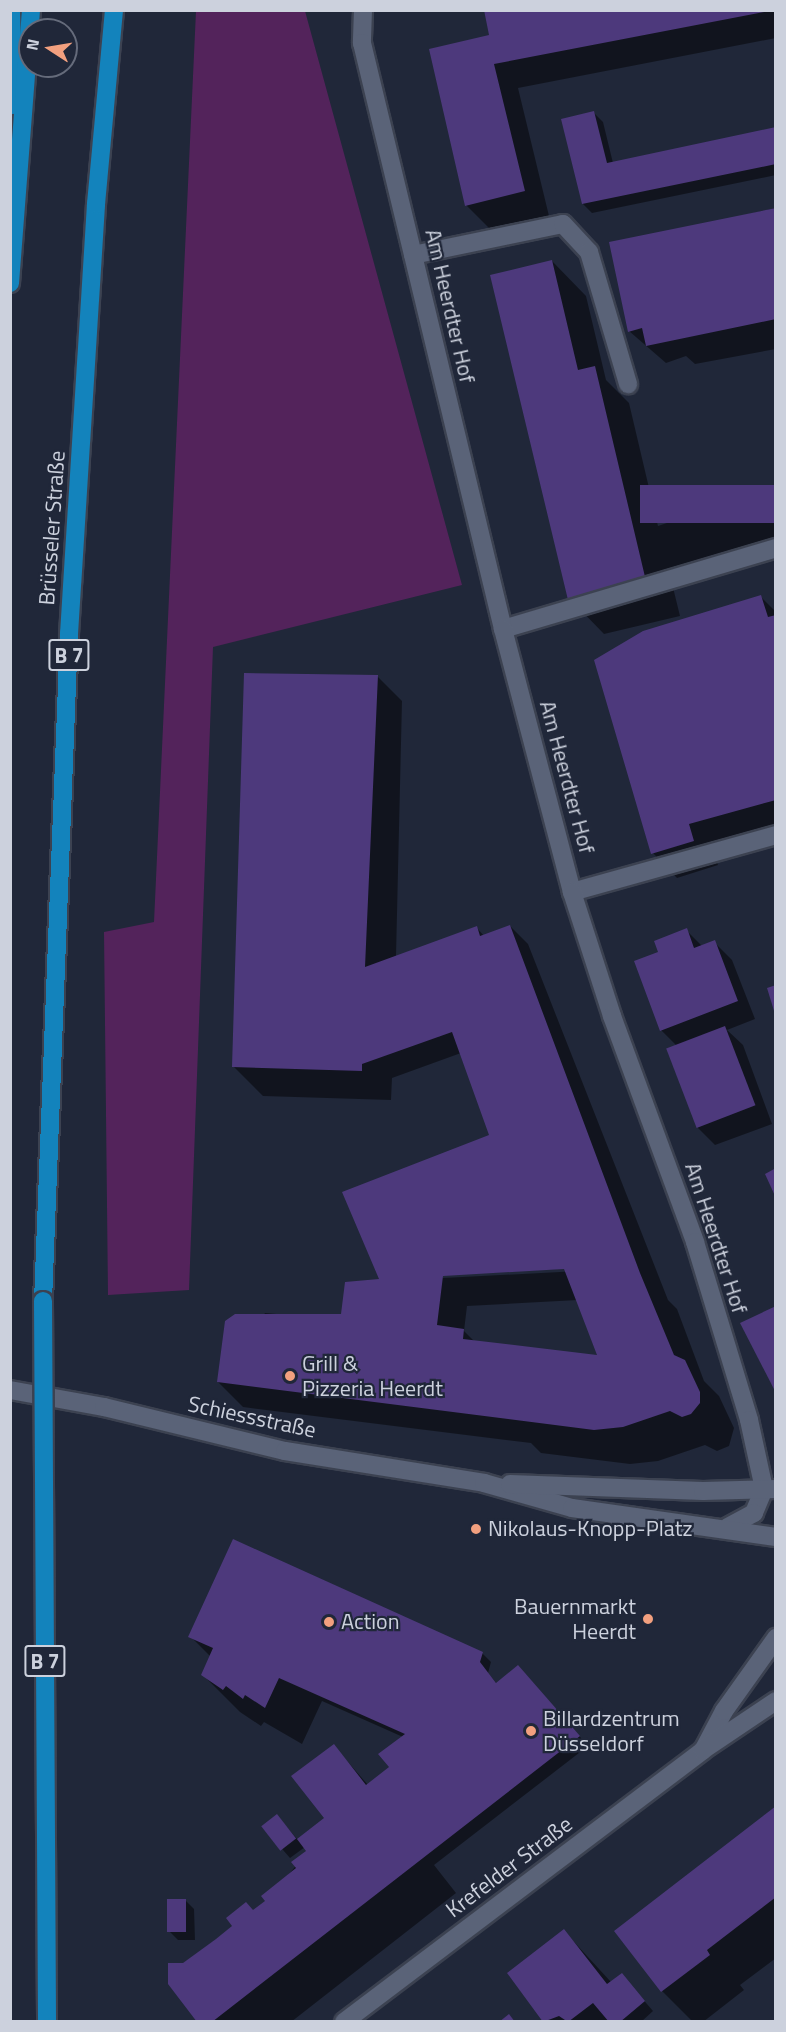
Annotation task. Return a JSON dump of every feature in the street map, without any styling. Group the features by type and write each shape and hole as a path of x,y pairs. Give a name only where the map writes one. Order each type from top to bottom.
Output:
{"highway":[{"path":"11,10 14,220"},
{"path":"10,283 31,10"},
{"name":"Brüsseler Straße","path":"47,2022 43,1301 69,634 96,204 114,10"}],"street":[{"name":"Am Heerdter Hof","path":"363,10 362,43 503,629 572,892 612,1016 694,1242 770,1489"},
{"path":"413,255 563,224 589,252 628,384"},
{"path":"503,629 776,548"},
{"path":"572,892 776,834"},
{"name":"Schiessstraße","path":"10,1390 104,1407 285,1451 484,1484 572,1508 728,1527 776,1537"},
{"name":"Schiessstraße","path":"484,1484 770,1489"},
{"path":"728,1527 754,1513 770,1489"},
{"name":"Krefelder Straße","path":"703,1750 724,1711 776,1638"},
{"name":"Krefelder Straße","path":"344,2022 703,1750 776,1701"}],"shaded area":[{"path":"196,11 305,11 462,585 213,647 189,1290 108,1295 104,932 154,922"}],"building":[{"path":"484,10 764,10 764,12 494,64 525,191 465,206 429,49 489,35"},
{"path":"594,111 607,163 776,127 776,164 582,204 561,119"},
{"path":"776,208 776,319 646,346 642,328 628,332 609,242"},
{"path":"552,260 578,370 595,366 646,581 568,600 490,275"},
{"path":"640,485 776,485 776,523 640,523"},
{"path":"761,595 768,617 776,615 776,800 689,824 694,841 651,854 594,660 643,631"},
{"path":"244,673 378,675 365,967 477,926 480,936 510,925 640,1273 674,1355 685,1360 700,1392 700,1403 691,1414 682,1417 670,1411 623,1427 594,1430 217,1382 225,1321 235,1314 341,1314 345,1282 379,1279 342,1192 489,1135 452,1032 362,1064 362,1071 232,1067","holes":["564,1269 597,1355 463,1339 464,1329 437,1325 443,1276"]},
{"path":"687,928 694,948 715,940 738,1001 660,1031 634,961 658,952 654,941"},
{"path":"776,985 776,1014 775,1014 767,988"},
{"path":"725,1026 755,1105 697,1128 666,1049"},
{"path":"776,1168 776,1198 765,1174"},
{"path":"776,1306 776,1393 740,1323"},
{"path":"233,1539 483,1652 480,1662 496,1683 518,1665 580,1736 212,2022 197,2022 168,1984 168,1963 183,1963 216,1939 232,1926 226,1918 246,1902 253,1910 265,1901 261,1896 296,1868 291,1862 306,1851 297,1839 324,1818 291,1776 334,1744 366,1785 389,1767 378,1754 405,1734 279,1678 265,1708 245,1695 243,1699 226,1686 223,1690 201,1675 213,1648 188,1637"},
{"path":"776,1806 776,1897 707,1950 710,1955 661,1992 614,1931"},
{"path":"277,1814 296,1838 280,1851 261,1826"},
{"path":"167,1899 186,1899 186,1932 167,1932"},
{"path":"564,1929 607,1984 622,1973 645,2001 620,2022 609,2022 593,2003 568,2022 559,2016 543,2022 507,1973"},
{"path":"509,2014 515,2022 499,2022"}],"place":[{"name":"Grill & Pizzeria Heerdt","path":"290,1376"},
{"name":"Nikolaus-Knopp-Platz","path":"476,1529"},
{"name":"Bauernmarkt Heerdt","path":"648,1619"},
{"name":"Action","path":"329,1622"},
{"name":"Billardzentrum Düsseldorf","path":"531,1731"}]}
